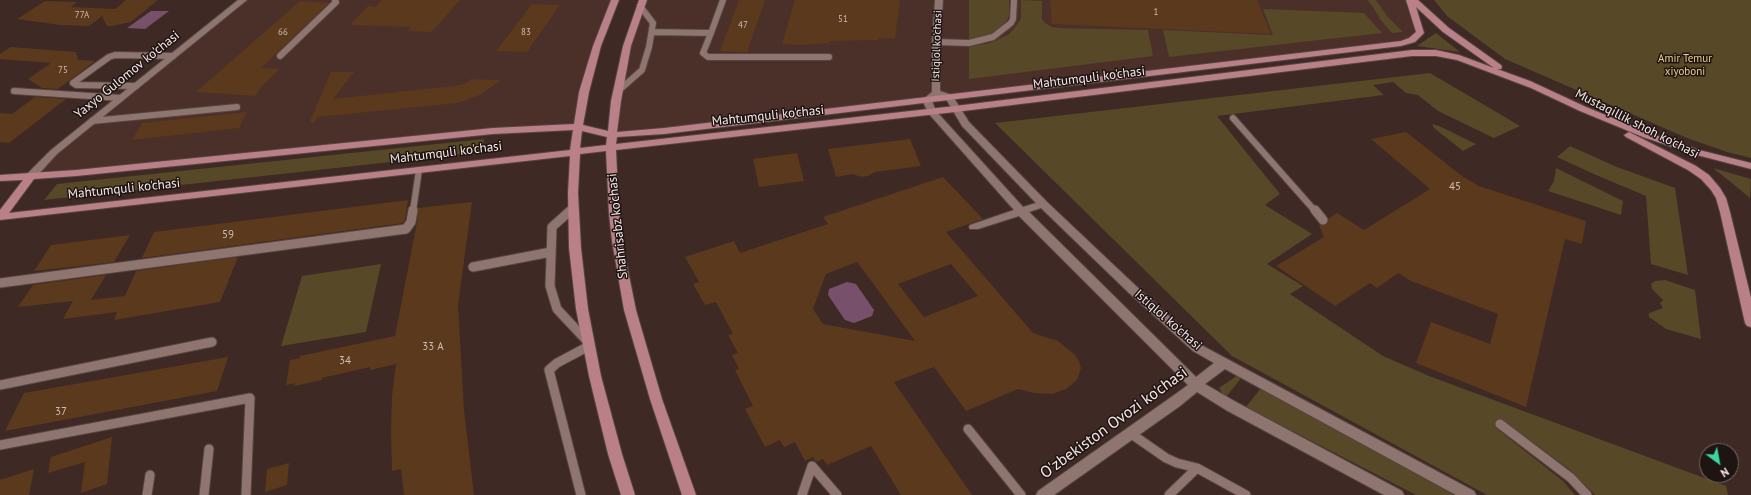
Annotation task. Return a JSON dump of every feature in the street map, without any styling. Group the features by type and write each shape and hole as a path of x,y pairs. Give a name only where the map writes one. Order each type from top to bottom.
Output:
{"main road":[{"path":"615,0 597,46 584,92 574,152 573,209 575,248 582,309 588,344 615,454 628,495"},
{"name":"Mahtumquli ko'chasi","path":"0,217 574,152 612,141 664,131 1405,42 1415,39 1420,33 1410,0"},
{"path":"1413,0 1430,17 1492,63 1545,92 1588,112 1662,141 1714,157 1751,166"},
{"name":"Shahrisabz ko'chasi","path":"641,3 627,46 617,92 612,141 612,194 617,241 627,299 658,407 689,495"},
{"name":"Mahtumquli ko'chasi","path":"0,178 76,173 493,131 578,127 612,141 932,112 1203,77 1420,52 1436,53 1465,59 1533,86"},
{"name":"Mustaqillik shoh ko'chasi","path":"1545,92 1682,162 1712,184 1721,198 1725,212 1751,323"},
{"path":"0,217 31,176"}],"street":[{"name":"Yaxyo Gulomov ko'chasi","path":"31,176 54,152 243,0"},
{"name":"Istiqlol ko'chasi","path":"940,0 936,42 936,92 927,100 932,112 1021,211 1196,385 1231,406 1397,495"},
{"name":"Istiqlol ko'chasi","path":"936,92 949,97 965,124 1043,204 1133,290 1198,348 1223,363 1253,376 1468,495"},
{"path":"974,227 1043,204"},
{"name":"O'zbekiston Ovozi ko'chasi","path":"1043,495 1175,402 1223,363"}],"lane":[{"path":"280,56 336,2 335,0"},
{"path":"723,0 703,53 708,57 829,57"},
{"path":"936,42 969,43 993,37 1011,23 1013,19 1014,0"},
{"path":"617,92 642,70 653,23 641,3"},
{"path":"652,32 711,33"},
{"path":"136,86 76,85 73,83 108,57 115,55 173,56"},
{"path":"14,90 122,98"},
{"path":"92,121 236,107"},
{"path":"1233,118 1323,220"},
{"path":"0,283 406,229 411,222 419,170"},
{"path":"573,209 552,228 550,286 557,309 588,344 557,363 549,370 581,495"},
{"path":"473,266 551,252"},
{"path":"0,385 212,342"},
{"path":"0,444 250,398 246,495"},
{"path":"1500,424 1571,478 1587,495"},
{"path":"968,430 1021,495"},
{"path":"1130,433 1166,458 1176,463 1197,468 1246,495"},
{"path":"204,495 209,449"},
{"path":"802,495 812,466 837,495"},
{"path":"1169,495 1197,468"},
{"path":"147,495 150,475"}],"shaded area":[{"path":"243,0 615,0 578,127 493,131 31,176 54,152"},
{"path":"643,0 1410,0 1420,31 1412,40 612,135 616,101"},
{"path":"151,11 169,11 145,29 127,28"},
{"path":"847,282 856,284 874,310 872,316 854,323 845,320 828,295 829,289"}],"green space":[{"path":"969,0 1009,0 1009,16 1004,25 992,34 976,39 969,39"},
{"path":"1021,0 1042,1 1042,19 1052,27 1148,30 1153,56 969,79 969,47 990,43 1008,35 1021,19"},
{"path":"1368,0 1376,0 1387,16 1403,32 1392,33 1379,18"},
{"name":"Amir Temur xiyoboni","path":"1434,0 1751,0 1751,158 1727,152 1687,138 1505,59 1447,16"},
{"path":"1263,9 1364,13 1382,33 1169,57 1163,30 1273,35"},
{"path":"1436,33 1460,52 1417,46"},
{"path":"1430,73 1520,126 1494,138 1438,111 1418,95 1406,93 1393,82 1373,85 1384,95 1217,116 1280,194 1265,205 1312,234 1267,264 1303,286 1290,294 1383,356 1429,376 1699,476 1699,483 1718,483 1726,486 1728,495 1595,495 1569,469 1504,421 1496,428 1563,481 1575,495 1487,495 1232,356 995,123"},
{"path":"1432,124 1476,144 1463,151 1434,128"},
{"path":"484,139 482,152 44,200 57,184"},
{"path":"1570,146 1617,167 1675,188 1688,275 1651,264 1646,196 1557,157"},
{"path":"1556,168 1623,201 1621,215 1548,191 1554,181"},
{"path":"1713,168 1751,179 1750,198 1732,183"},
{"path":"381,264 366,332 281,346 302,276"},
{"path":"1665,280 1695,290 1701,339 1666,329 1649,317 1649,313 1663,308 1660,303 1663,300 1652,289 1651,284 1655,281"},
{"path":"1238,375 1242,377 1226,397 1219,388"},
{"path":"1261,388 1455,495 1416,495 1246,407"}],"building":[{"path":"126,0 158,0 131,22 112,26 107,26 102,16 89,26 60,25 17,19 45,1 77,2 71,7 115,9"},
{"path":"382,0 460,0 432,32 408,31 411,27 350,25 368,6 376,7"},
{"path":"739,0 765,0 747,52 720,51"},
{"path":"795,0 900,0 895,39 879,38 878,40 829,41 829,43 804,45 782,44"},
{"path":"1050,0 1257,0 1271,34 1052,24"},
{"path":"300,1 329,3 261,68 280,69 259,89 256,96 196,92"},
{"path":"532,4 560,5 527,52 496,51"},
{"path":"11,47 76,52 78,60 95,61 58,89 42,88 28,79 51,63 0,59 0,54"},
{"path":"331,72 354,72 333,99 454,86 464,84 471,79 501,80 482,94 458,103 318,117 313,123 310,121"},
{"path":"35,97 66,99 9,143 0,142 0,113 12,114"},
{"path":"247,112 239,128 132,140 142,123"},
{"path":"1406,132 1462,176 1479,186 1586,221 1582,244 1565,239 1526,407 1416,363 1431,322 1490,344 1498,314 1411,281 1398,273 1377,288 1370,283 1335,306 1276,266 1324,237 1319,225 1326,225 1329,218 1337,213 1364,230 1430,189 1371,139"},
{"path":"910,139 921,166 875,172 868,176 861,177 853,174 836,177 828,149"},
{"path":"797,153 804,181 759,187 753,159"},
{"path":"943,177 983,219 946,232 1033,333 1058,341 1075,355 1079,361 1081,368 1077,380 1066,389 1052,394 1034,393 1018,389 966,411 934,367 894,382 972,495 901,495 871,446 827,465 823,459 816,462 813,457 805,461 795,442 784,447 780,440 765,447 745,409 753,406 735,370 739,369 732,355 738,353 728,335 733,334 716,302 705,305 693,284 699,282 685,257 734,241 740,253 828,224 823,217","holes":["857,262 869,278 915,341 823,324 813,309 826,274","951,264 978,296 924,317 898,284"]},
{"path":"408,200 405,220 403,223 142,258 154,232"},
{"path":"472,202 458,305 464,410 474,495 404,495 401,469 392,471 392,396 396,364 370,370 370,367 294,386 295,383 286,385 290,360 300,358 300,356 395,336 417,222 418,208"},
{"path":"130,235 114,262 34,271 51,245"},
{"path":"238,257 220,302 114,320 117,312 63,319 73,301 18,307 33,285 106,275 91,300 125,296 136,271"},
{"path":"228,357 217,391 5,431 24,393"},
{"path":"112,437 107,484 81,493 85,462 48,473 51,457"},
{"path":"289,463 287,485 265,492 267,469"},
{"path":"34,469 29,495 0,495 0,480"}]}
